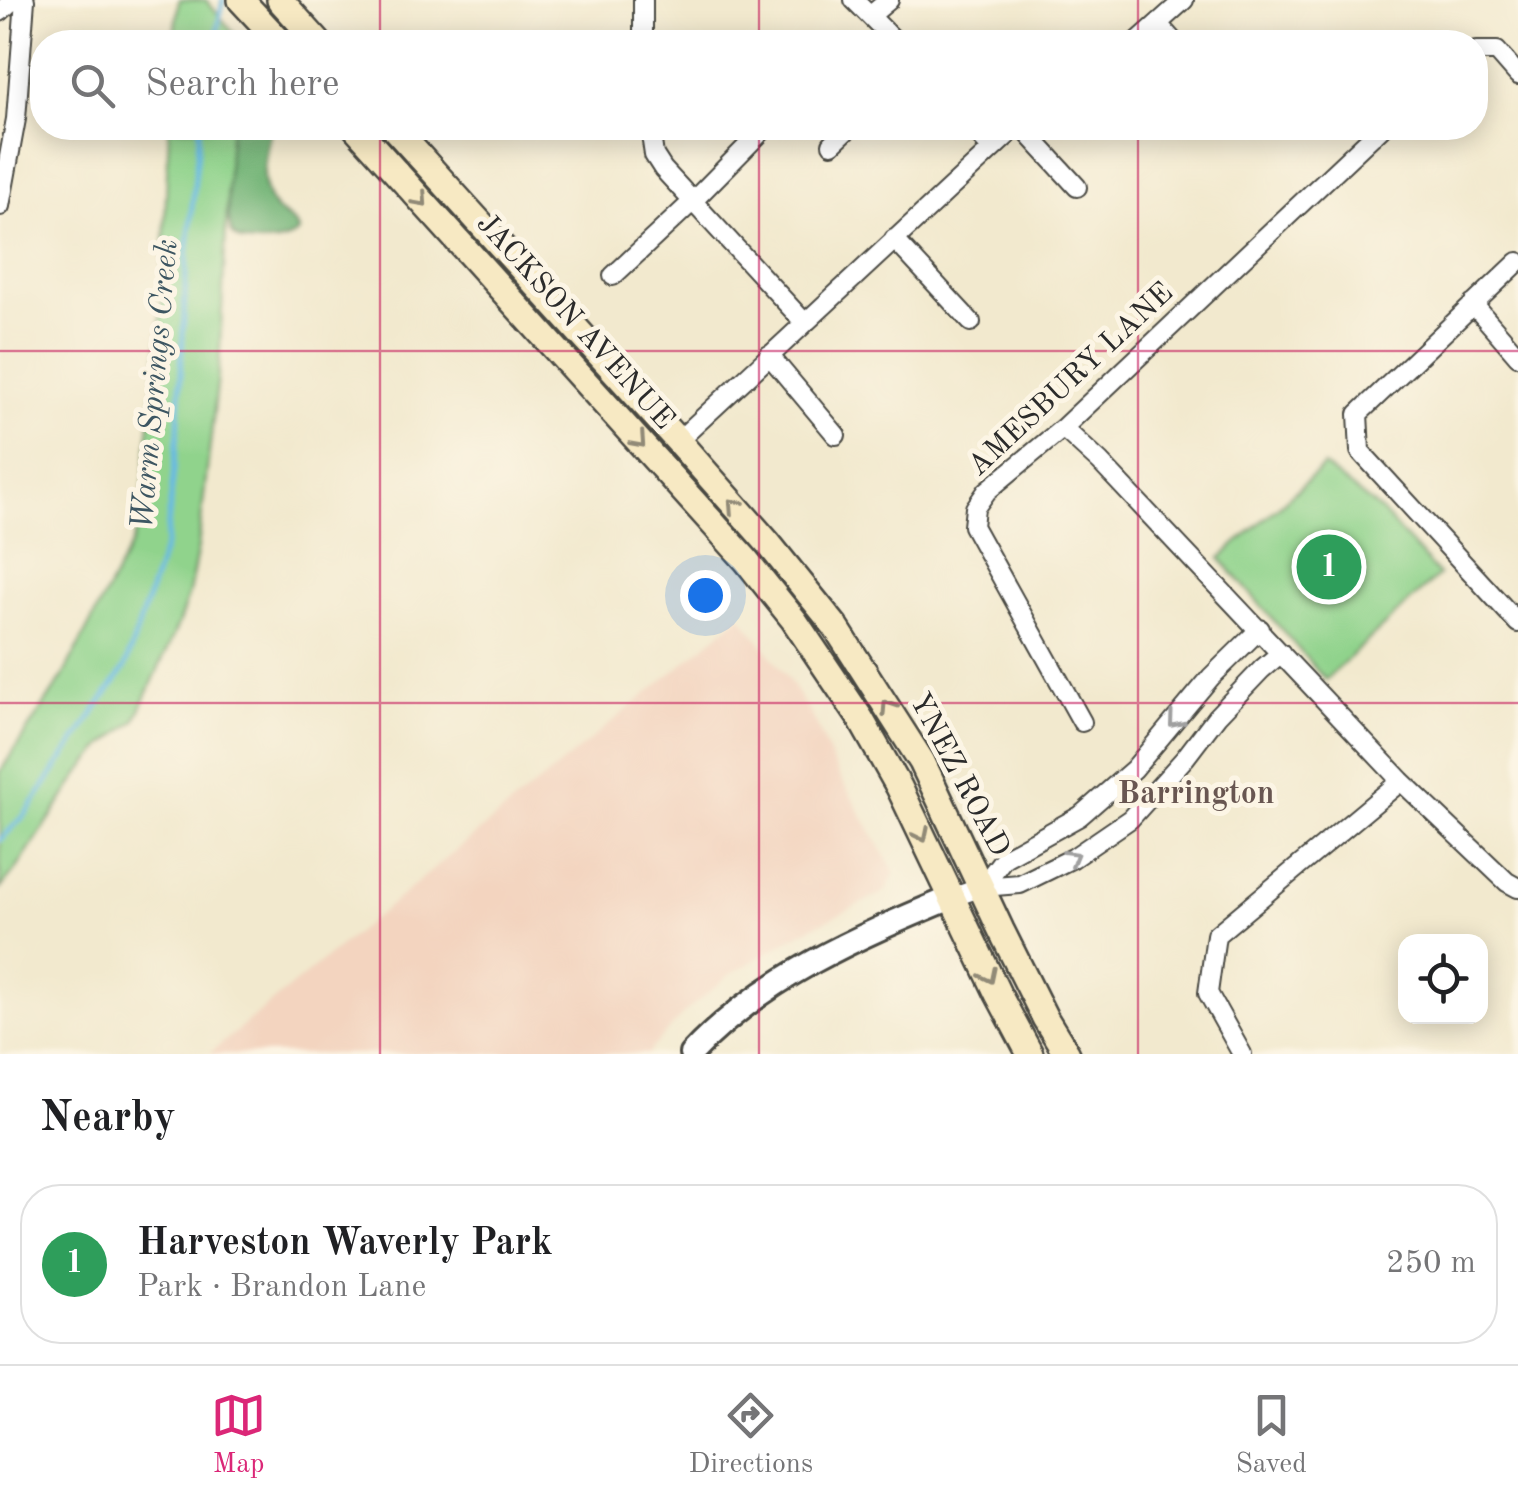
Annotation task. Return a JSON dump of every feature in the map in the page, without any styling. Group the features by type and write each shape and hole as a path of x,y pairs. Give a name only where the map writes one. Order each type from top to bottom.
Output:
{"main road":[{"path":"241,0 268,30"},
{"path":"280,0 308,30"},
{"name":"JACKSON AVENUE","path":"367,140 746,560"},
{"name":"JACKSON AVENUE","path":"405,140 768,543"},
{"path":"555,348 576,329"},
{"name":"YNEZ ROAD","path":"768,543 834,626 922,762 1067,1054"},
{"name":"YNEZ ROAD","path":"746,560 794,620 860,718 1030,1054"}],"street":[{"path":"0,12 12,0"},
{"path":"0,206 16,119 25,0"},
{"path":"643,0 643,30"},
{"path":"854,0 885,30"},
{"path":"872,15 889,0"},
{"path":"1148,30 1167,9"},
{"path":"1488,51 1497,51 1518,75"},
{"path":"652,140 654,154 663,169 804,322"},
{"path":"613,276 752,140"},
{"path":"832,144 836,140"},
{"path":"984,140 992,149"},
{"path":"678,441 1002,140"},
{"path":"1034,140 1076,187"},
{"name":"AMESBURY LANE","path":"1082,722 973,526 975,508 986,491 1064,428 1368,140"},
{"path":"894,239 972,322"},
{"path":"1518,262 1358,414 1360,452 1518,624"},
{"path":"1473,304 1518,356"},
{"path":"769,356 836,434"},
{"path":"1064,428 1401,781 1518,888"},
{"path":"982,887 1004,858 1080,816 1134,770 1210,677 1260,629"},
{"path":"691,1054 716,1028 789,975 830,952 951,898 982,887 1020,884 1073,858 1130,819 1217,716 1281,652"},
{"path":"1242,1054 1208,993 1216,935 1401,781"}],"shaded area":[{"path":"741,616 816,723 834,766 895,873 885,892 806,930 729,975 683,1014 647,1054 209,1054"}],"green space":[{"path":"179,0 206,0 231,30 175,30"},
{"path":"168,140 230,140 219,368 189,593 135,721 104,745 80,773 0,889 0,772 62,678 140,521 161,313"},
{"path":"230,140 269,140 266,193 299,232 278,242 255,243 234,236 228,167"},
{"path":"1324,466 1380,510 1439,575 1325,680 1220,558"}],"waterway":[{"name":"Warm Springs Creek","path":"217,30 223,0"},
{"name":"Warm Springs Creek","path":"0,840 25,815 125,667 166,543 199,140"}],"place":[{"name":"Harveston Waverly Park","path":"1329,567"}],"district":[{"name":"Barrington","path":"1196,795"}]}
